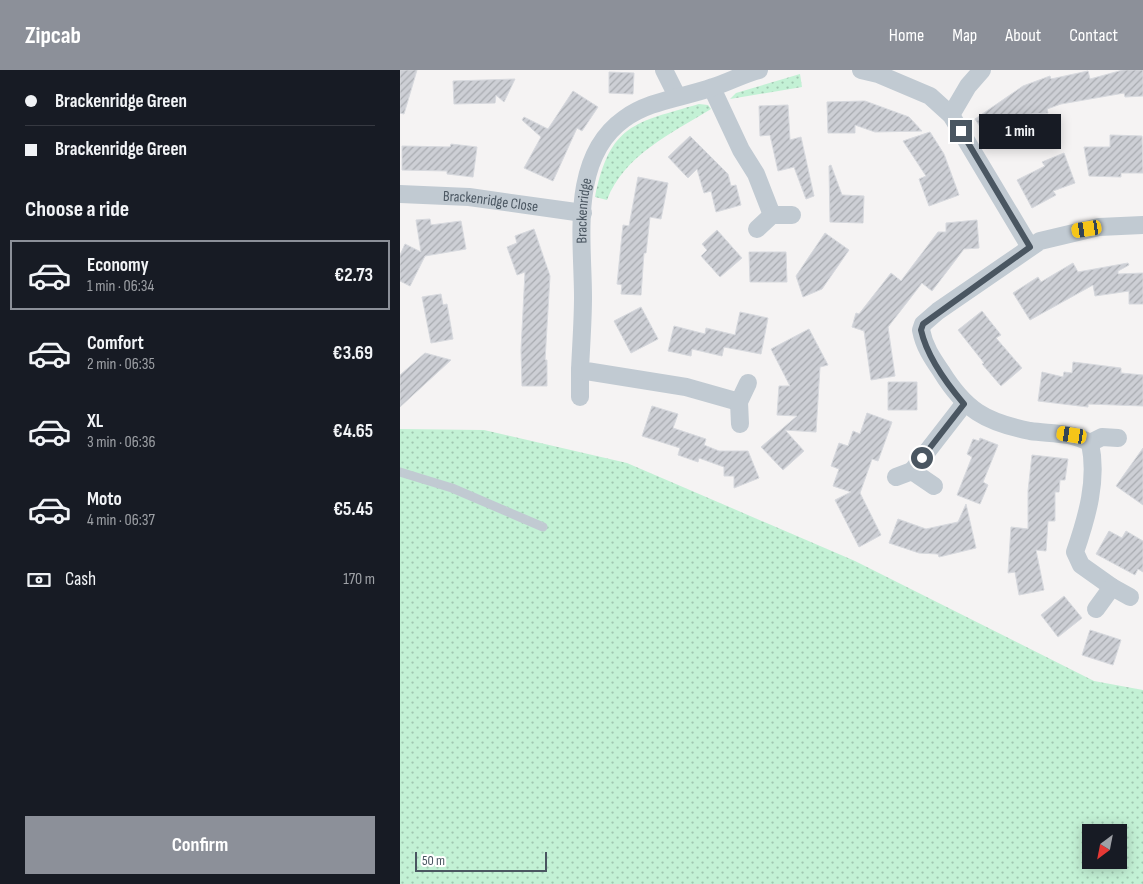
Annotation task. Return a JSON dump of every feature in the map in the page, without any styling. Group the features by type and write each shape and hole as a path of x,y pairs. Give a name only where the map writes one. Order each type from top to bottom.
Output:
{"street":[{"path":"664,70 677,96"},
{"name":"Brackenridge","path":"580,397 584,300 582,213 588,174 598,149 607,136 632,114 677,96 712,88 759,70"},
{"path":"861,70 878,74 930,96 951,115 1030,247"},
{"path":"951,115 968,86 982,70"},
{"path":"712,88 741,150 756,174 772,215"},
{"name":"Brackenridge Close","path":"400,194 469,197 582,213"},
{"path":"758,229 772,215 792,215"},
{"path":"1090,443 1072,435 1033,431 1004,424 977,413 964,404 952,390 928,351 921,330 923,324 938,311 1030,247 1075,231 1099,227 1143,225"},
{"path":"580,370 686,387 739,402"},
{"path":"740,424 739,402 748,383"},
{"path":"934,486 904,474 964,404"},
{"path":"1090,443 1102,437 1118,438"},
{"path":"1090,443 1093,456 1091,498 1084,528 1075,552 1081,565 1130,597"},
{"path":"1096,609 1112,587"}],"lane":[{"path":"400,472 452,488 543,527"}],"green space":[{"path":"800,74 802,87 730,99 736,93"},
{"path":"699,104 708,105 711,109 665,136 637,158 615,184 607,200 595,197 608,154 628,130 657,116"},
{"path":"400,429 484,430 627,463 855,561 1094,681 1143,690 1143,884 400,884"}],"building":[{"path":"400,70 417,70 404,114 400,113"},
{"path":"1123,70 1143,70 1143,96 1125,97 1124,93 1061,104 1047,109 1048,113 1030,114 1030,122 1005,128 1006,130 989,141 975,119 1023,86 1050,76 1051,79 1088,71 1090,79"},
{"path":"609,72 634,73 633,94 609,93"},
{"path":"515,79 504,102 496,95 495,103 454,104 453,81"},
{"path":"573,91 598,107 582,131 577,128 553,181 524,168 541,137 522,120 524,117 548,129"},
{"path":"865,101 909,117 922,131 875,132 855,125 855,133 828,133 827,102"},
{"path":"788,105 790,140 801,137 814,196 806,199 794,167 778,171 770,135 760,136 759,106"},
{"path":"930,132 944,154 959,195 929,206 919,179 926,176 903,141"},
{"path":"1110,135 1142,136 1143,173 1121,173 1121,177 1089,176 1084,147 1110,147"},
{"path":"690,136 728,174 731,186 736,185 741,205 716,212 711,191 704,193 697,169 688,178 668,157"},
{"path":"451,144 477,147 473,177 447,174 447,171 402,170 402,146 450,147"},
{"path":"1064,153 1075,183 1053,191 1056,195 1032,208 1017,180 1045,166 1042,162"},
{"path":"831,165 842,195 864,196 863,223 830,222 829,166"},
{"path":"638,177 668,183 661,219 650,217 646,253 644,253 641,295 621,294 622,285 617,284 623,225 629,226"},
{"path":"430,219 431,225 461,221 466,249 425,256 410,286 400,281 400,255 405,244 421,252 416,220"},
{"path":"977,220 979,248 964,249 932,291 922,283 888,327 895,376 871,380 864,331 852,327 856,313 859,314 891,273 901,281 938,232 946,232 946,223"},
{"path":"534,229 550,276 545,360 547,360 547,386 522,386 521,350 525,272 517,275 507,247 517,243 515,236"},
{"path":"717,230 742,258 720,277 701,256 707,250 702,244"},
{"path":"825,233 849,250 822,289 803,297 796,276"},
{"path":"749,252 786,252 787,282 750,282"},
{"path":"1073,263 1078,272 1128,263 1129,265 1118,271 1118,274 1143,273 1143,304 1129,304 1129,291 1095,296 1093,285 1030,320 1013,293 1038,277 1041,282"},
{"path":"441,294 443,305 447,304 453,339 431,343 422,297"},
{"path":"641,307 658,339 631,353 614,321"},
{"path":"982,311 1001,335 996,338 1022,368 1001,386 982,364 984,363 958,330"},
{"path":"740,312 768,318 761,354 724,347 722,356 692,349 691,356 668,351 674,326 705,334 706,328 735,335"},
{"path":"809,329 828,365 820,367 816,432 785,430 804,451 783,470 761,447 797,416 777,415 779,386 790,386 771,349"},
{"path":"425,353 451,360 400,407 400,375"},
{"path":"1073,362 1121,368 1121,373 1143,375 1143,406 1088,404 1088,407 1038,401 1042,372 1063,377 1064,372 1072,373"},
{"path":"888,382 917,382 917,410 888,410"},
{"path":"652,406 678,414 673,428 706,439 704,445 719,451 748,451 759,478 734,488 734,476 724,476 724,467 699,458 698,462 678,455 680,448 642,436"},
{"path":"867,413 892,422 878,461 872,459 860,493 881,535 859,547 835,500 851,492 833,486 839,469 831,466 839,443 848,446 853,431 860,434"},
{"path":"980,438 998,445 983,482 988,485 980,504 957,495 972,457 967,454 973,439 979,441"},
{"path":"1143,448 1143,505 1116,486"},
{"path":"1032,455 1068,459 1065,480 1060,480 1059,492 1055,492 1055,521 1048,521 1046,551 1036,550 1044,590 1019,595 1015,572 1008,573 1011,527 1028,529 1028,491"},
{"path":"966,504 976,548 939,557 938,554 919,553 889,543 898,519 926,529 958,522"},
{"path":"1109,531 1122,538 1126,531 1143,541 1143,572 1138,569 1135,575 1096,554"},
{"path":"1064,596 1082,618 1058,637 1041,615"},
{"path":"1090,630 1121,640 1113,665 1082,655"}],"route":[{"path":"922,458 964,404 952,390 928,351 921,330 923,324 938,311 1030,247 961,131"}]}
